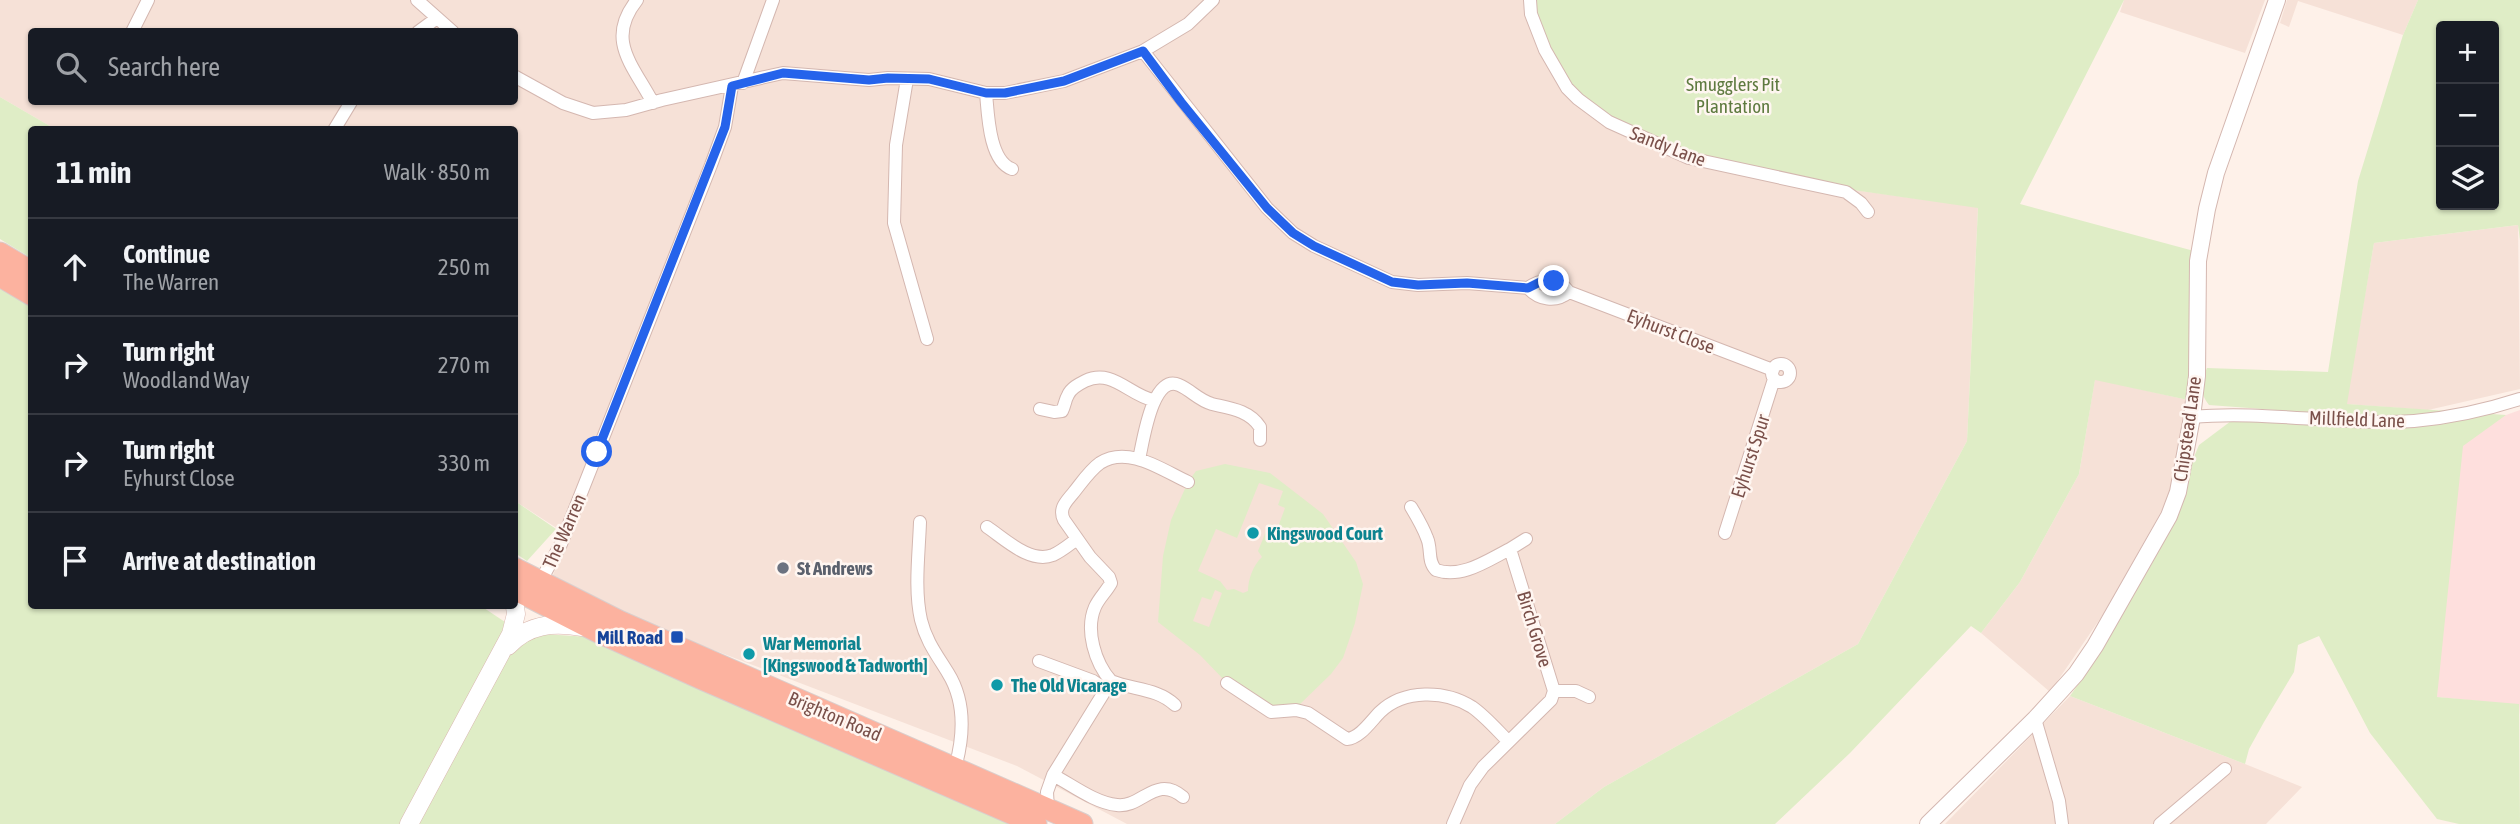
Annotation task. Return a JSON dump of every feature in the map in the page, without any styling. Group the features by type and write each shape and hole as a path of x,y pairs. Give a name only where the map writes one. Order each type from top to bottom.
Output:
{"highway":[{"path":"0,253 28,270"},
{"path":"0,276 28,293"},
{"name":"Brighton Road","path":"518,570 619,621 955,768 1042,817"},
{"name":"Brighton Road","path":"518,591 598,632 1042,817 1082,824"}],"main road":[{"path":"409,824 501,654 514,624 515,609"},
{"path":"501,654 520,634 533,627 559,624 598,632"}],"street":[{"path":"134,28 148,0"},
{"path":"416,0 448,28"},
{"path":"637,0 625,21 621,38 624,51 653,103"},
{"name":"The Warren","path":"540,582 561,544 711,165 738,84 773,0"},
{"path":"518,78 563,103 593,113 610,113 783,73 869,80 938,80 986,93 1024,90 1064,81 1143,51 1188,24 1213,0"},
{"name":"Sandy Lane","path":"1530,0 1531,13 1545,50 1567,88 1609,122 1689,158 1832,187 1846,192 1868,212"},
{"name":"Chipstead Lane","path":"1928,824 2035,719 2076,674 2095,646 2169,516 2178,492 2192,417 2197,376 2198,261 2207,209 2216,173 2277,0"},
{"path":"423,28 437,18"},
{"name":"Eyhurst Close","path":"1143,51 1267,208 1304,240 1392,282 1405,285 1467,283 1528,288 1542,281 1554,281 1566,287 1569,292 1773,374"},
{"path":"907,79 896,145 894,223 927,339"},
{"path":"986,93 989,124 996,151 1004,166 1012,169"},
{"path":"336,126 349,105"},
{"name":"Eyhurst Spur","path":"1725,533 1773,374"},
{"path":"1040,409 1062,411 1066,397 1073,389 1086,380 1097,377 1114,380 1142,397 1153,400"},
{"path":"1139,459 1153,400 1168,384 1178,384 1204,402 1250,416 1260,426 1260,440"},
{"name":"Millfield Lane","path":"2192,417 2226,414 2413,421 2460,414 2520,399"},
{"path":"1108,686 1094,648 1092,621 1096,606 1111,583 1061,516 1061,511 1101,463 1122,456 1139,459 1188,482"},
{"path":"1411,507 1430,545 1430,560 1436,570 1447,573 1474,567 1526,539"},
{"path":"920,522 918,595 921,618 927,640 954,684 961,709 962,745 955,768"},
{"path":"987,527 1023,551 1038,557 1054,555 1077,539"},
{"name":"Birch Grove","path":"1453,824 1470,785 1483,767 1551,700 1554,691 1510,549"},
{"path":"1039,660 1108,686 1154,692 1175,705"},
{"path":"1227,683 1271,712 1296,710 1308,713 1347,739 1355,737 1384,709 1397,701 1417,694 1441,694 1472,707 1508,741"},
{"path":"1042,817 1053,775 1108,686"},
{"path":"1554,691 1576,691 1589,697"},
{"path":"2035,719 2059,801 2062,824"},
{"path":"2160,824 2225,769"},
{"path":"1053,775 1103,802 1114,805 1125,805 1148,793 1163,789 1178,792 1184,797"}],"shaded area":[{"path":"0,0 1530,0 1832,187 1978,207 1967,441 1858,644 1604,787 1555,824 1127,824 1017,766 703,646 625,612 553,575 569,536 518,503 518,126 50,126 0,97"},
{"path":"2124,0 2265,0 2245,53 2120,12"},
{"path":"2287,0 2418,0 2403,35 2298,1 2289,27 2280,23"},
{"path":"2518,225 2520,389 2428,410 2346,404 2374,243"},
{"path":"2095,379 2188,400 2175,477 2167,501 2106,610 2050,692 1981,633 2020,582 2079,474"},
{"path":"2520,410 2520,715 2519,705 2437,697 2447,427"},
{"path":"2070,696 2302,787 2266,824 1945,824"}],"green space":[{"name":"Smugglers Pit Plantation","path":"1530,0 2124,0 2020,204 2194,251 2188,400 2095,380 2079,474 2020,582 1981,633 1971,626 1850,753 1775,824 1555,824 1604,787 1858,644 1967,441 1978,208 1832,187 1689,158 1609,122 1567,88"},
{"path":"2418,0 2520,0 2520,240 2518,225 2374,243 2347,404 2506,415 2463,446 2437,697 2519,704 2520,824 2459,824 2437,819 2370,733 2319,636 2298,645 2294,672 2249,749 2245,764 2070,696 2093,663 2153,562 2151,560 2199,445 2231,421 2276,410 2209,405 2203,396 2202,387 2207,368 2328,372 2358,181 2403,35"},
{"path":"0,97 50,126 28,126 28,256 0,239"},
{"path":"0,285 28,303 28,609 486,609 508,624 510,643 543,634 589,637 1015,824 0,824"},
{"path":"1225,464 1270,473 1323,514 1356,562 1363,584 1355,623 1343,658 1331,674 1296,708 1285,713 1227,683 1200,655 1158,622 1163,556 1171,520 1188,482 1196,471","holes":["1259,483 1283,491 1278,505 1285,508 1278,527 1269,524 1258,551 1262,557 1252,573 1248,591 1243,593 1234,589 1227,590 1220,581 1198,571 1216,529 1237,538","1215,590 1222,593 1209,627 1193,621 1202,597 1211,600"]},
{"path":"518,503 556,529 527,561 518,555"}],"place":[{"name":"Kingswood Court","path":"1253,533"},
{"name":"St Andrews","path":"783,568"},
{"name":"Mill Road","path":"677,637"},
{"name":"War Memorial [Kingswood & Tadworth]","path":"749,654"},
{"name":"The Old Vicarage","path":"997,685"}],"route":[{"path":"597,452 725,127 732,86 783,73 869,80 929,79 986,93 1005,93 1064,81 1143,51 1267,208 1293,233 1314,246 1392,282 1405,285 1467,283 1528,288 1542,281 1554,281"}]}
